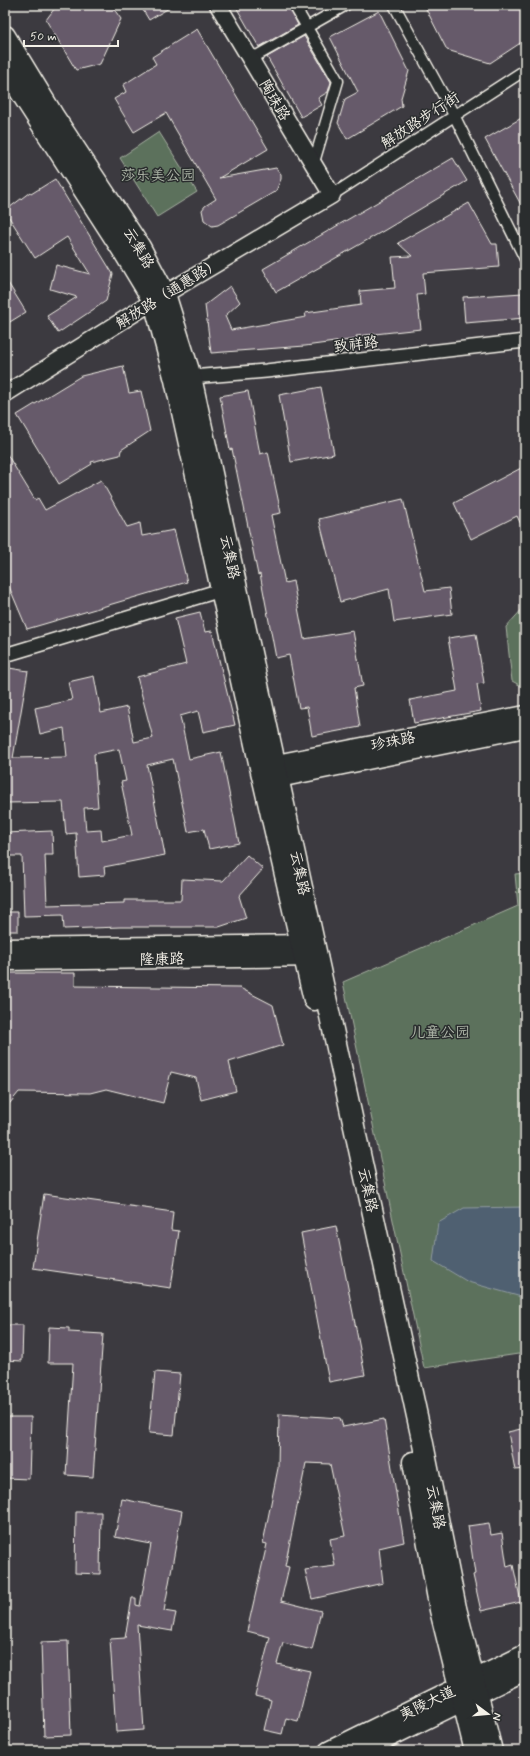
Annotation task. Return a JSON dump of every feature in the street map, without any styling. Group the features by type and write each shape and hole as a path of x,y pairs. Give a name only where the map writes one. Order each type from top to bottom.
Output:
{"main road":[{"name":"云集路","path":"5,36 53,115 140,247 191,378 270,772 310,951 402,1396 440,1610 468,1691 492,1751"},
{"name":"云集路","path":"5,68 125,254 160,298 176,380 222,590 270,772"},
{"name":"珍珠路","path":"270,772 525,715"},
{"name":"珍珠路","path":"270,772 525,728"},
{"name":"隆康路","path":"5,948 310,951"},
{"name":"隆康路","path":"5,960 310,951"},
{"name":"夷陵大道","path":"362,1751 468,1691 525,1654"},
{"name":"夷陵大道","path":"328,1751 468,1691 525,1671"},
{"name":"云集路","path":"468,1691 475,1751"}],"street":[{"name":"陶珠路","path":"218,5 332,195"},
{"path":"294,5 338,81 314,162 332,195"},
{"path":"325,5 330,14"},
{"path":"251,59 346,5"},
{"path":"394,5 454,115 525,259"},
{"name":"解放路步行街","path":"332,195 525,70"},
{"name":"解放路（通惠路）","path":"5,394 160,298 332,195"},
{"name":"致祥路","path":"191,378 525,341"},
{"path":"5,656 222,590"}],"green space":[{"name":"莎乐美公园","path":"159,132 197,192 157,217 120,158"},
{"path":"525,606 525,688 512,681 506,627"},
{"name":"儿童公园","path":"525,873 525,1353 424,1368 343,982 518,906 515,874"}],"water":[{"path":"525,1207 525,1298 468,1282 433,1261 438,1223 464,1208"}],"building":[{"path":"57,5 111,5 121,19 100,64 76,70 46,20"},
{"path":"140,5 174,5 149,20"},
{"path":"235,5 288,5 298,25 259,47"},
{"path":"424,5 525,5 525,40 490,63 447,50"},
{"path":"379,11 409,71 401,98 402,106 347,139 338,123 345,99 358,92 330,37"},
{"path":"197,29 268,149 219,178 276,168 281,174 281,179 276,191 218,225 212,226 204,220 202,210 205,206 216,199 166,113 134,132 114,99 126,92 123,85 156,64 152,57"},
{"path":"304,36 331,82 328,92 318,98 322,105 301,117 267,57"},
{"path":"525,116 525,212 485,139"},
{"path":"453,158 467,181 276,292 263,269"},
{"path":"55,179 113,274 106,301 58,333 47,316 77,297 50,289 56,265 90,274 67,237 35,258 5,211 30,192 31,194"},
{"path":"469,203 492,244 497,244 499,267 423,273 425,294 417,295 421,329 356,336 357,339 305,346 211,353 205,305 230,286 240,302 225,316 231,330 306,317 305,313 361,305 360,291 395,288 392,257 412,256 398,243"},
{"path":"5,278 26,312 5,325"},
{"path":"523,293 525,318 465,323 463,297"},
{"path":"123,366 129,393 141,391 150,431 121,450 120,455 91,462 92,464 59,484 17,415 81,376"},
{"path":"321,387 334,454 291,462 279,395"},
{"path":"248,391 260,454 268,452 281,513 271,515 285,583 293,581 304,639 353,631 363,686 354,688 360,727 312,736 307,707 299,708 289,655 276,658 260,574 258,575 232,449 230,450 220,396"},
{"path":"5,451 35,500 38,498 45,510 101,480 127,527 140,523 142,536 174,530 187,582 27,629 5,577"},
{"path":"525,466 525,533 517,516 471,539 454,503"},
{"path":"403,499 425,591 449,588 452,614 394,622 389,589 340,602 319,519"},
{"path":"200,612 205,632 212,631 235,725 203,732 198,711 180,716 189,759 221,752 239,843 209,849 204,829 188,832 173,759 147,765 165,855 104,867 105,875 79,877 76,833 66,834 63,802 5,803 5,690 9,668 28,671 13,758 67,757 64,728 40,734 35,708 72,700 68,682 94,676 101,713 127,707 134,742 153,738 137,677 186,664 175,618","holes":["119,749 126,781 121,782 132,835 102,841 101,830 86,831 84,808 98,807 94,754"]},
{"path":"476,634 484,683 477,684 481,711 414,723 410,700 457,691 448,638"},
{"path":"52,831 53,855 45,855 47,905 124,903 124,900 181,900 182,879 223,881 247,855 263,869 239,896 246,918 219,927 120,927 64,929 63,915 24,916 22,856 5,856 5,833"},
{"path":"5,912 18,912 18,931 5,931"},
{"path":"5,973 75,973 75,986 240,988 273,1005 283,1045 229,1062 236,1091 201,1100 196,1078 171,1072 163,1103 106,1089 90,1093 19,1092 5,1109"},
{"path":"44,1194 173,1212 171,1230 179,1231 171,1288 33,1268"},
{"path":"336,1226 365,1375 329,1382 301,1233"},
{"path":"5,1325 23,1325 22,1361 5,1360"},
{"path":"49,1327 69,1328 69,1332 103,1334 93,1477 66,1475 73,1363 48,1363"},
{"path":"155,1372 180,1374 174,1435 149,1433"},
{"path":"279,1414 340,1418 343,1427 384,1419 404,1542 379,1548 383,1583 312,1599 305,1570 335,1566 330,1539 345,1536 330,1464 306,1463 285,1566 289,1567 281,1601 321,1611 312,1650 283,1643 277,1664 310,1671 298,1721 286,1718 282,1734 264,1730 271,1700 255,1696 270,1637 247,1631 267,1544 263,1543 278,1468"},
{"path":"6,1417 31,1417 29,1479 5,1478"},
{"path":"525,1428 525,1469 515,1470 508,1432"},
{"path":"122,1499 182,1511 164,1611 176,1613 172,1631 137,1625 144,1730 116,1732 110,1639 125,1638 132,1598 136,1598 136,1605 140,1606 151,1544 115,1537"},
{"path":"76,1512 101,1512 100,1574 75,1573"},
{"path":"489,1523 491,1535 502,1533 507,1567 513,1565 521,1602 481,1611 473,1575 475,1574 468,1526"},
{"path":"68,1641 71,1735 44,1736 41,1642"}]}
